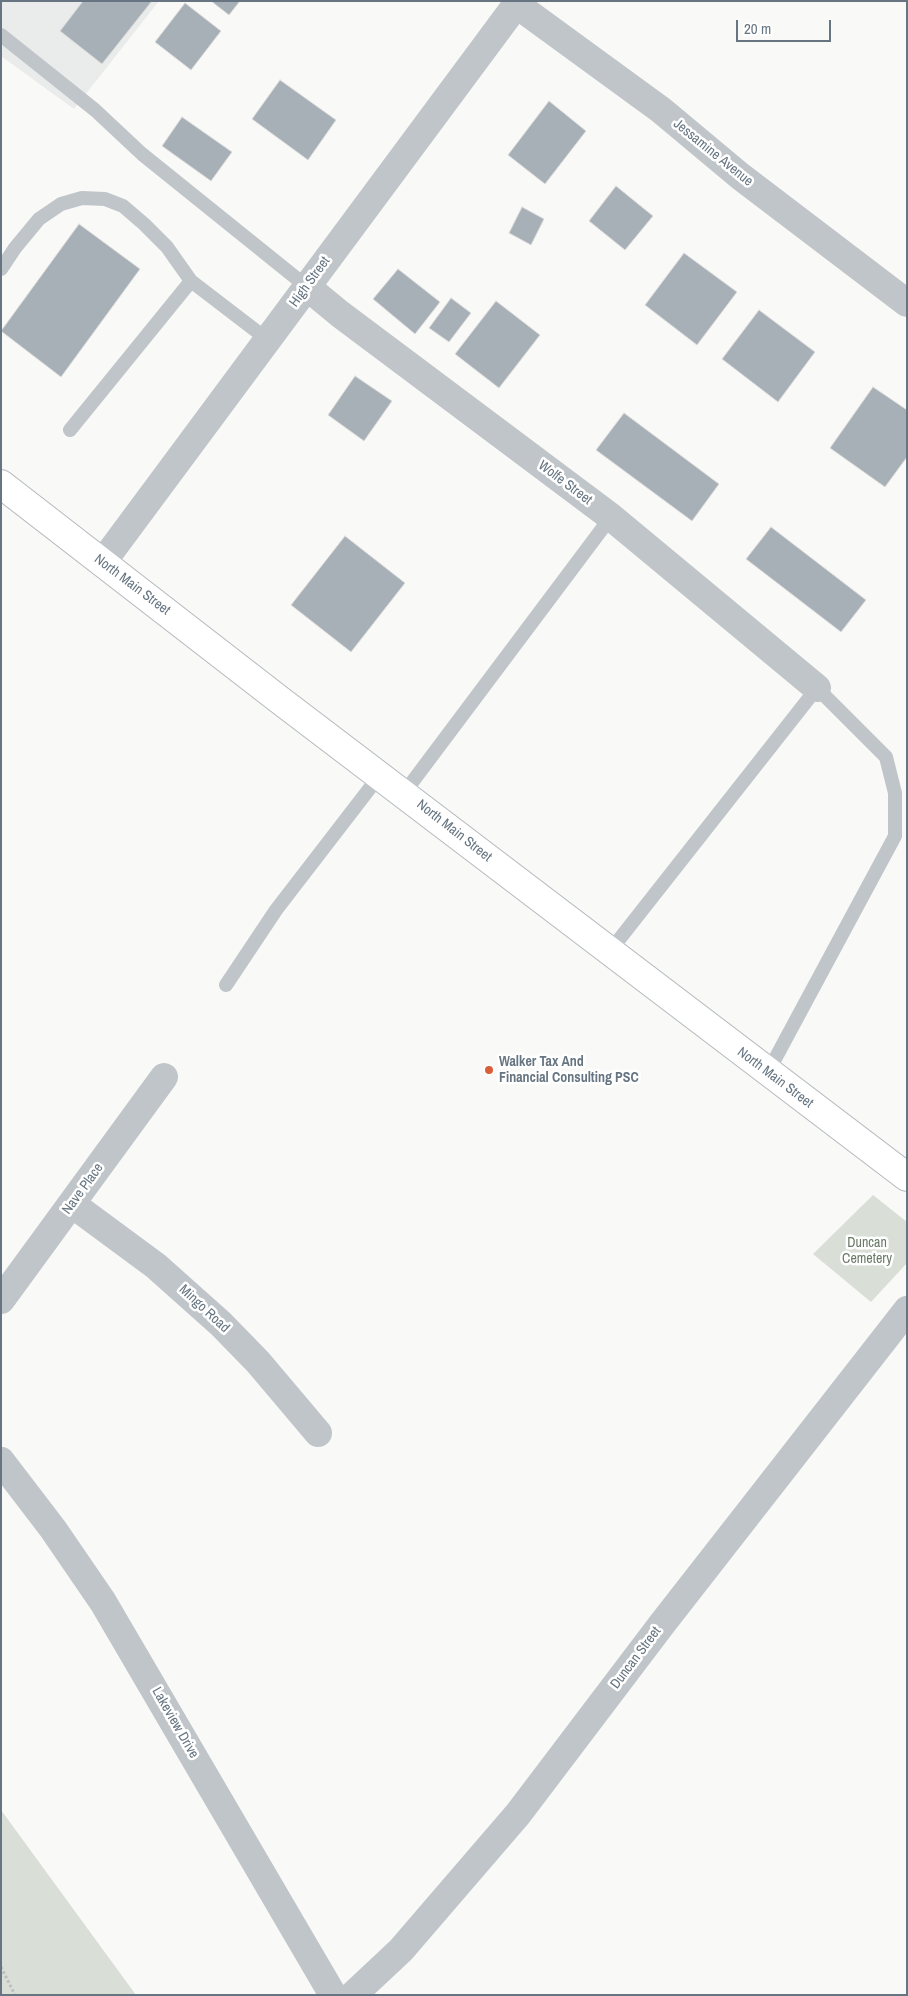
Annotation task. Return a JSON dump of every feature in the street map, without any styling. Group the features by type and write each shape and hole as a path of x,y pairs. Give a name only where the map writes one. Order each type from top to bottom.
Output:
{"main road":[{"name":"North Main Street","path":"1,484 907,1177"}],"street":[{"name":"High Street","path":"102,563 518,3"},
{"name":"Jessamine Avenue","path":"518,3 660,110 740,176 907,303"},
{"name":"Wolfe Street","path":"306,286 340,314 610,517 817,688"},
{"name":"Nave Place","path":"1,1300 164,1077"},
{"name":"Mingo Road","path":"72,1204 156,1266 222,1324 258,1362 318,1433"},
{"name":"Duncan Street","path":"353,1995 407,1943 518,1814 662,1624 907,1310"},
{"name":"Lakeview Drive","path":"1,1461 53,1529 103,1602 333,1995"}],"lane":[{"path":"1,35 95,110 142,154 306,286"},
{"path":"1,269 15,248 39,219 61,204 82,198 105,199 122,206 150,230 167,247 190,281 268,340"},
{"path":"70,430 190,281"},
{"path":"404,793 610,517"},
{"path":"610,951 817,688 886,757 895,793 895,836 768,1072"},
{"path":"226,985 276,910 380,775"}],"path":[{"path":"2,1970 15,1995"}],"shaded area":[{"path":"1,1 159,1 74,109 1,56"}],"green space":[{"name":"Duncan Cemetery","path":"873,1195 907,1222 907,1263 871,1302 813,1254"},
{"path":"1,1810 136,1995 1,1995"}],"building":[{"path":"83,1 152,1 102,64 60,31"},
{"path":"211,1 240,1 229,15"},
{"path":"185,3 221,31 191,70 155,42"},
{"path":"280,80 336,120 308,160 252,119"},
{"path":"549,101 586,131 545,184 508,155"},
{"path":"182,117 232,152 211,181 162,146"},
{"path":"616,186 653,216 625,250 589,221"},
{"path":"522,207 544,219 531,245 509,233"},
{"path":"79,224 140,269 61,377 1,331"},
{"path":"684,253 737,292 697,345 645,305"},
{"path":"398,269 440,302 415,334 373,299"},
{"path":"451,298 471,313 449,342 429,328"},
{"path":"496,301 540,335 499,388 455,354"},
{"path":"759,310 815,352 778,402 722,359"},
{"path":"355,376 392,401 364,441 328,415"},
{"path":"873,387 907,410 907,457 885,487 830,448"},
{"path":"624,413 719,484 692,521 596,450"},
{"path":"771,527 866,600 841,632 746,559"},
{"path":"345,536 405,583 351,652 291,605"}],"place":[{"name":"Walker Tax And Financial Consulting PSC","path":"489,1070"}]}
